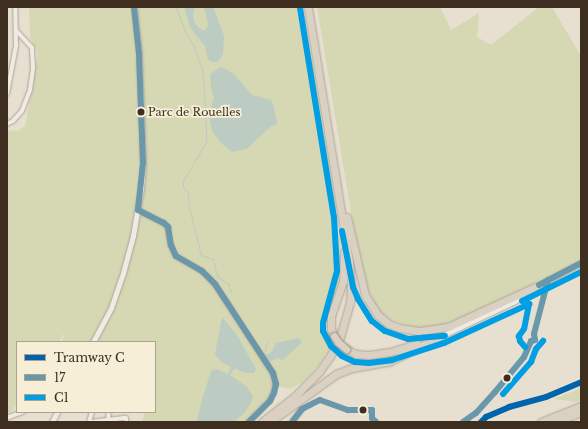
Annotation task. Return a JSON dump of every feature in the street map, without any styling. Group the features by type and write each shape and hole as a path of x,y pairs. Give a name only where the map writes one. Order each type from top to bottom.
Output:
{"highway":[{"path":"308,7 345,216 365,296 378,315 389,324 400,328 419,331 448,327 536,287"},
{"path":"270,422 312,386 335,358 345,337 352,315 355,288 313,7"},
{"path":"345,216 345,272 332,316 331,329 334,336 346,349 356,354 370,355 402,349 441,336"},
{"path":"262,422 298,393 320,372 331,355 344,325 351,289 345,216"},
{"path":"270,422 336,374 352,368 390,361 441,336"},
{"path":"542,422 581,406"},
{"path":"556,422 581,412"}],"street":[{"path":"7,94 12,76 16,46 15,7"},
{"path":"93,341 118,291 131,246 138,210 143,163 139,53 134,7"},
{"path":"7,124 13,121 22,111 30,90 33,68 32,48 16,31"},
{"path":"7,75 12,76"},
{"path":"138,210 164,223 168,227 171,245 176,256 202,272 215,284 273,373 276,384 274,393 270,401 249,422"},
{"path":"441,336 513,302 536,287 581,263"},
{"path":"292,422 300,410"},
{"path":"7,418 20,413"},
{"path":"52,422 56,413"},
{"path":"109,413 110,420"},
{"path":"90,422 126,418 127,422"}],"green space":[{"name":"Parc de Rouelles","path":"29,7 303,7 336,205 338,234 354,231 317,7 440,7 451,30 479,13 477,37 491,45 539,7 552,7 581,56 581,260 483,309 442,326 418,328 392,320 378,311 367,286 356,240 340,242 342,276 331,309 334,343 317,367 302,382 291,389 275,386 272,394 246,422 142,422 145,413 156,413 156,341 62,341 64,333 60,341 16,341 16,406 7,415 7,130 18,131 25,126 38,53 30,38"},
{"path":"581,388 581,400 576,402 554,399"}],"shaded area":[{"path":"184,7 195,7 193,13 194,21 198,27 204,31 207,28 208,23 204,7 213,7 224,36 223,54 218,62 208,60 205,46 191,29"},
{"path":"221,67 233,73 252,95 271,100 274,107 277,124 271,126 247,149 232,152 222,144 212,131 209,114 214,98 211,89 210,74"},
{"path":"222,317 237,335 256,369 254,373 245,373 235,368 230,375 246,386 253,396 252,401 245,412 234,422 197,422 211,371 217,369 228,374 231,367 221,362 215,354"},
{"path":"271,336 266,349 266,355 272,352 276,343 299,338 302,342 282,361 278,358 268,362 265,355 265,348"}],"waterway":[{"path":"176,7 186,34 194,46 202,69 205,104 206,142 183,181 183,187 188,193 189,207 201,255 213,259 217,276 228,284 231,292"}],"tram line":[{"name":"C","path":"481,422 486,417 509,407 546,397 581,382"}],"transit line":[{"name":"17","path":"134,7 139,53 143,163 138,210"},
{"name":"C1","path":"300,8 334,217 337,271 323,323 323,331 331,346 342,356 355,362 369,363 392,360 444,343 529,304 524,329 519,336 520,341 525,347"},
{"name":"17","path":"138,210 164,223 168,227 171,245 176,256 202,271 215,284 273,373 276,384 274,393 270,401 249,422"},
{"name":"C1","path":"342,231 353,287 358,299 372,321 385,331 408,339 445,336"},
{"name":"17","path":"539,285 581,263"},
{"name":"C1","path":"522,301 581,272"},
{"name":"17","path":"463,422 476,413 495,392 524,357 531,341 535,340 534,334 548,280"},
{"name":"C1","path":"503,394 531,362 536,349 543,341"},
{"name":"17","path":"292,422 302,409 320,400 348,410 372,410 372,418 376,422"}],"place":[{"name":"Parc de Rouelles","path":"141,112"}]}
